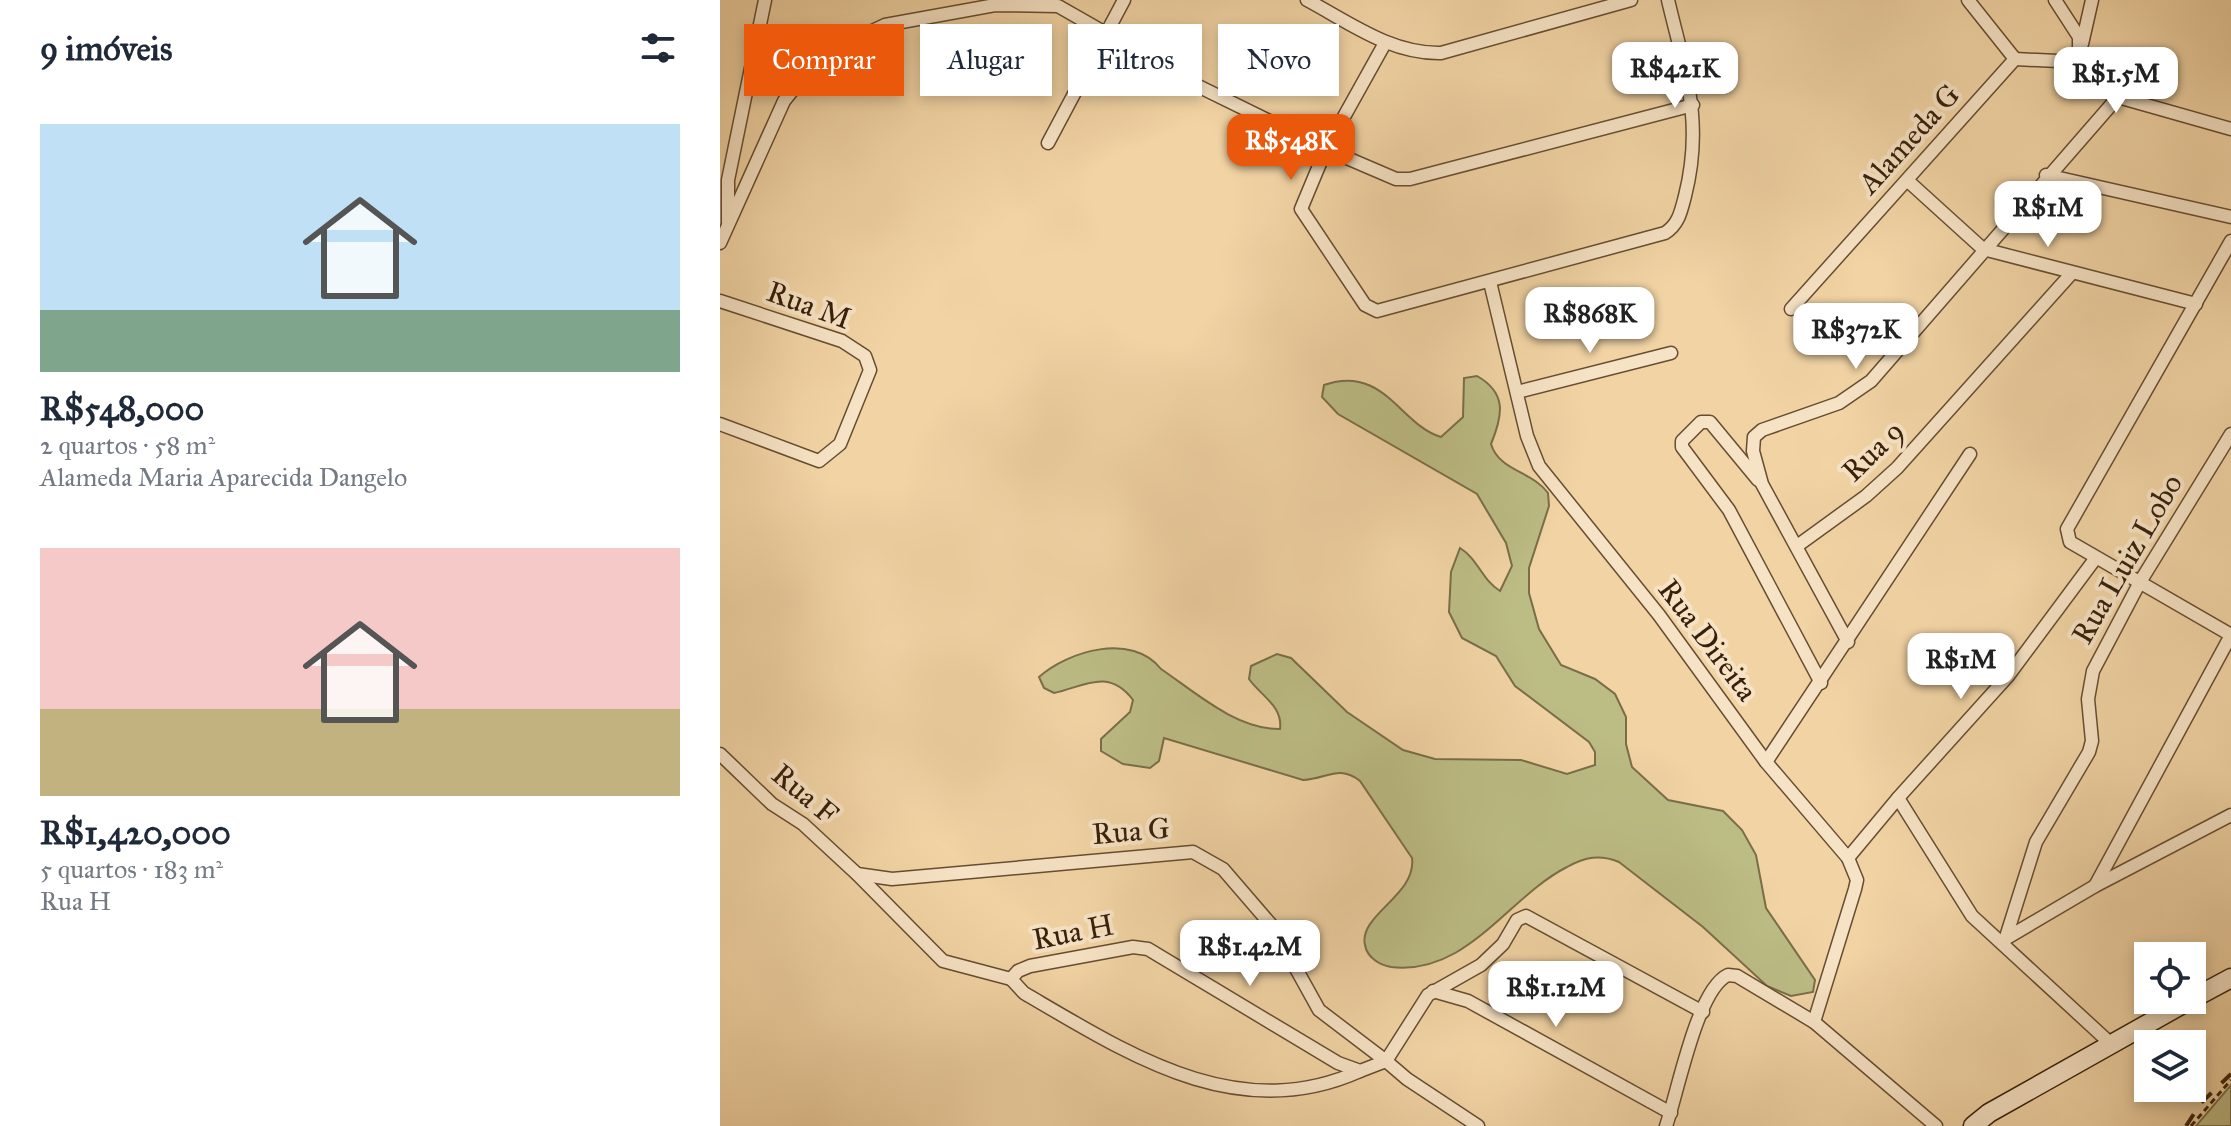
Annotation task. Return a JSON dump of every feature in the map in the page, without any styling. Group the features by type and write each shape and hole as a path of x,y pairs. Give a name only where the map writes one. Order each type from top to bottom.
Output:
{"main road":[{"path":"2206,991 2231,978"},
{"path":"1973,1126 2163,1014"}],"street":[{"path":"728,226 728,180 765,0"},
{"path":"1110,24 1124,0"},
{"path":"1307,0 1385,43 1424,53 1441,53 1631,0"},
{"path":"1385,43 1326,149 1301,209 1371,310 1490,282 1665,233 1674,227 1694,157 1693,105 1668,0"},
{"path":"1968,0 2015,59 2079,62 2118,97 2231,129"},
{"path":"2055,0 2074,27 2081,48"},
{"path":"2079,62 2092,0"},
{"path":"720,243 784,101 808,71 849,42 885,25 1018,4 1058,6 1091,24"},
{"name":"Alameda G","path":"1791,309 2015,59"},
{"path":"1202,88 1326,149 1396,179 1410,179 1693,105"},
{"path":"1048,143 1073,96"},
{"path":"1762,484 1753,451 1756,433 1839,403 1864,387 2046,175 2118,97"},
{"path":"2046,175 2231,217"},
{"path":"1908,181 1983,249 2196,304"},
{"path":"2095,886 2231,635 2095,559 2070,542 2067,529 2231,241"},
{"name":"Rua 9","path":"1797,546 1866,496 1897,468 2071,274"},
{"name":"Rua Direita","path":"1490,282 1527,436 1539,466 1659,615 1766,762 1848,858"},
{"name":"Rua M","path":"720,301 842,341 865,356 870,370 840,444 819,461 720,424"},
{"path":"1517,392 1671,353"},
{"path":"1821,683 1729,510 1682,447 1682,441 1701,422 1710,422 1762,484 1848,642"},
{"name":"Rua Luiz Lobo","path":"2003,940 2036,842 2089,752 2092,741 2088,699 2093,671 2140,582 2231,434"},
{"path":"1766,762 1970,454"},
{"path":"1814,1022 1857,880 1848,858 2008,676 2095,559"},
{"name":"Rua F","path":"720,754 772,804 803,824 857,874"},
{"path":"1898,798 1958,897 2110,1043"},
{"path":"2003,940 2095,886 2231,815"},
{"name":"Rua G","path":"857,874 892,879 1193,852 1223,869 1273,927 1319,1010 1386,1061"},
{"name":"Rua H","path":"857,874 943,961 1011,979 1018,971 1030,966 1133,947 1148,949 1338,1063 1360,1071"},
{"path":"1309,1103 1338,1090 1360,1071 1386,1061 1433,991 1481,965 1503,944 1517,920 1526,916 1703,1012"},
{"path":"1666,1126 1703,1012 1715,985 1728,975 1737,976 1814,1022 1936,1126"},
{"path":"1011,979 1024,993 1183,1091"},
{"path":"1433,991 1468,1001 1671,1113"},
{"path":"1386,1061 1407,1079 1478,1126"}],"path":[{"path":"2191,1126 2231,1080"}],"green space":[{"path":"1477,376 1498,397 1500,414 1491,444 1495,453 1508,466 1548,493 1549,506 1529,568 1529,593 1539,629 1561,665 1595,679 1615,694 1626,717 1626,744 1632,767 1668,800 1723,811 1742,830 1756,855 1766,908 1815,980 1813,992 1791,996 1767,986 1703,927 1619,862 1599,857 1574,864 1546,880 1485,932 1442,959 1418,967 1382,964 1368,953 1365,934 1406,883 1412,858 1360,781 1339,773 1303,780 1164,738 1159,761 1150,768 1123,764 1101,751 1101,739 1130,712 1133,700 1124,690 1105,682 1054,693 1044,688 1039,677 1051,668 1083,653 1117,648 1149,658 1232,717 1264,728 1280,729 1275,708 1249,679 1251,666 1277,654 1291,658 1347,712 1403,750 1435,759 1521,760 1567,774 1595,765 1595,752 1589,742 1515,686 1496,656 1462,638 1449,612 1451,572 1460,548 1500,591 1512,566 1506,543 1477,494 1338,414 1322,397 1324,385 1345,381 1362,383 1377,389 1414,421 1441,437 1463,417 1464,378"},
{"path":"2231,1085 2231,1126 2196,1126"}],"railway":[{"path":"2186,1126 2201,1103 2231,1074"}]}
